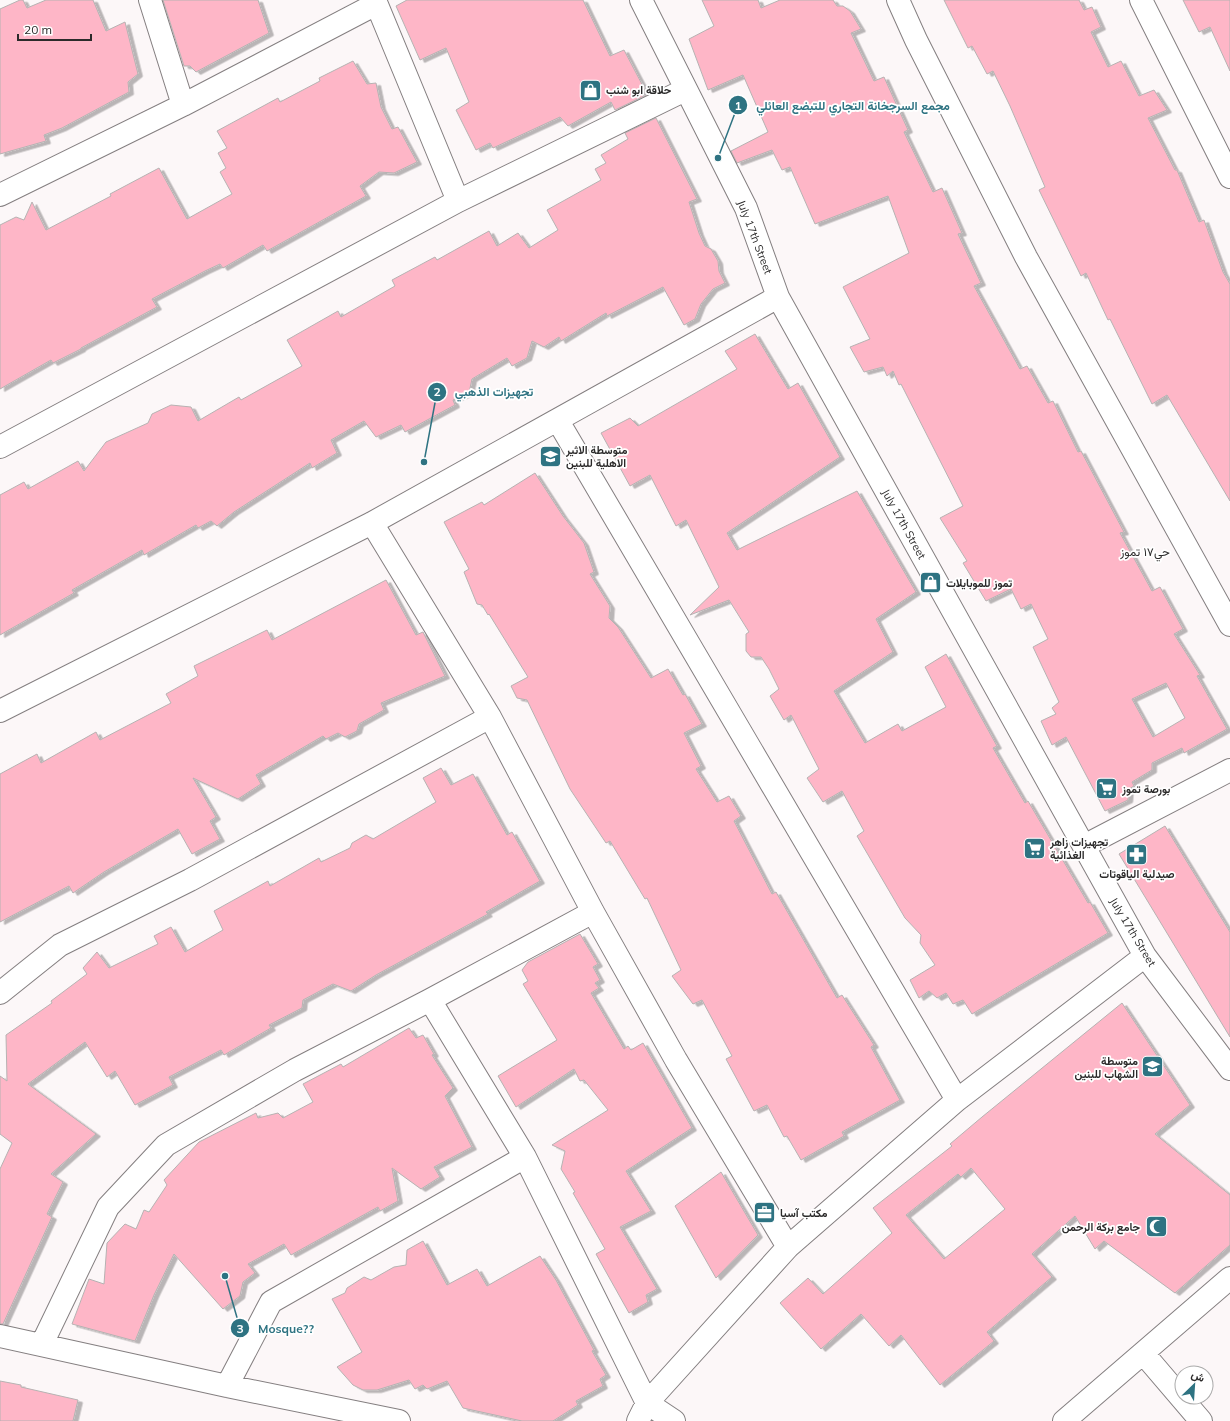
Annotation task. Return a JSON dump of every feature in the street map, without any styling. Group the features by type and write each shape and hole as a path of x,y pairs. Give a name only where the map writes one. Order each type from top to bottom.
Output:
{"street":[{"path":"150,0 183,105"},
{"name":"July 17th Street","path":"641,0 685,90 746,208 778,297 1145,956 1229,1064"},
{"path":"898,0 916,40 1026,257 1230,625"},
{"path":"1141,0 1230,177"},
{"path":"0,195 183,105 375,2 458,201"},
{"path":"0,446 458,201 685,90"},
{"path":"1,708 372,523 558,421 778,297"},
{"path":"558,421 957,1100"},
{"path":"372,523 490,717 593,912 676,1060 788,1247"},
{"path":"0,993 60,946 190,880 490,717"},
{"path":"1084,846 1230,770"},
{"path":"42,1344 108,1207 166,1146 295,1070 430,1000 593,912"},
{"path":"643,1412 788,1247 957,1100 1145,956"},
{"path":"430,1000 525,1157 643,1412 674,1421"},
{"path":"227,1386 271,1302 525,1157"},
{"path":"1064,1421 1230,1278"},
{"path":"0,1336 42,1344 227,1386 399,1421"},
{"path":"1143,1353 1201,1421"}],"building":[{"path":"23,0 27,8 46,0 93,0 106,31 125,22 138,74 128,82 129,92 62,128 44,135 46,141 0,154 0,9"},
{"path":"163,0 258,0 269,33 196,72 190,66 184,66"},
{"path":"407,0 583,0 610,56 624,50 645,90 641,91 644,96 615,110 611,102 568,126 560,117 493,148 490,143 476,150 456,110 469,102 446,48 420,60 396,6"},
{"path":"702,0 758,0 761,8 780,0 833,0 837,6 843,6 850,11 861,29 851,33 874,81 884,77 908,130 904,132 933,192 942,188 962,233 958,234 981,283 974,286 1020,369 1027,366 1048,403 1053,401 1078,452 1081,451 1124,532 1120,533 1152,591 1160,587 1183,629 1174,634 1200,675 1197,676 1227,729 1184,753 1182,748 1152,763 1152,770 1132,782 1134,786 1129,789 1128,800 1105,811 1066,737 1052,745 1041,721 1056,714 1052,708 1059,702 1033,647 1048,639 1031,604 1021,609 1011,589 986,601 963,563 967,561 940,518 963,506 901,384 899,385 893,371 887,376 883,367 864,372 850,347 870,339 843,287 909,253 888,196 815,224 790,167 782,170 772,150 737,163 731,151 768,132 743,75 708,90 689,39 714,26","holes":["1166,683 1185,718 1153,737 1132,699"]},
{"path":"944,0 1079,0 1084,10 1092,7 1101,27 1091,32 1108,67 1121,61 1139,96 1154,90 1167,110 1148,118 1175,170 1177,170 1199,222 1204,220 1223,272 1230,284 1230,501 1167,395 1152,404 1110,319 1108,320 1086,273 1081,276 1039,190 1045,187 993,71 987,74 972,46 968,48"},
{"path":"1183,0 1230,0 1230,71 1210,27 1199,32"},
{"path":"353,61 367,84 376,83 381,107 392,129 398,127 417,162 394,173 379,172 360,186 366,196 267,251 263,245 223,268 220,264 205,271 152,299 157,307 53,363 51,360 0,389 0,225 16,217 24,220 32,202 46,230 111,196 110,194 159,168 187,219 232,194 220,172 226,168 218,153 227,148 217,131 278,98 280,102 320,81 319,78"},
{"path":"656,118 697,199 689,202 699,233 705,246 711,249 718,261 719,271 725,283 713,289 701,304 695,319 684,325 663,287 607,316 606,313 561,341 559,337 544,347 532,341 527,358 512,366 507,358 472,379 469,393 453,400 455,405 405,432 401,425 376,437 364,421 331,440 337,453 312,468 310,463 234,512 217,526 211,521 198,528 196,525 144,555 142,550 72,590 74,593 0,635 0,495 24,482 28,489 78,461 84,471 106,442 148,423 152,414 171,405 191,407 198,421 239,397 241,400 302,366 287,340 338,311 341,317 395,286 392,280 435,257 437,260 489,231 497,246 518,233 529,248 558,230 547,210 601,180 595,169 606,163 601,155 628,139 625,133"},
{"path":"755,334 788,389 798,383 840,457 727,533 737,550 857,491 916,592 876,619 893,652 834,691 865,743 898,724 902,731 946,707 925,667 946,654 997,746 993,748 1025,803 1028,801 1088,903 1090,902 1108,933 972,1014 963,1000 953,1004 946,993 937,998 929,991 919,998 910,980 935,965 920,943 921,935 905,918 857,836 864,831 842,791 823,802 807,778 819,769 791,715 784,720 770,696 779,689 769,669 761,657 751,657 746,651 746,634 749,632 729,600 690,615 719,587 686,520 676,526 650,475 630,486 601,433 630,418 638,426 737,369 725,351"},
{"path":"535,473 563,516 584,543 594,572 590,574 610,606 609,618 618,627 651,678 668,669 683,695 685,694 702,724 684,733 701,766 696,769 717,802 729,796 741,816 734,821 772,894 776,892 837,998 842,995 874,1045 871,1047 900,1100 842,1132 844,1136 801,1160 787,1136 784,1137 767,1105 754,1111 726,1059 732,1056 702,1000 693,1004 672,976 681,970 647,898 645,899 610,841 606,843 570,789 527,700 517,698 511,686 528,677 489,614 488,615 482,605 477,604 464,572 469,569 444,522 482,502 484,505"},
{"path":"386,580 416,635 423,632 445,676 381,703 384,710 359,724 357,731 345,737 338,733 326,739 323,736 256,775 261,784 238,799 193,778 216,817 210,821 220,839 192,854 178,829 104,872 73,893 69,886 0,922 0,774 37,754 41,763 96,732 100,740 171,703 166,694 198,676 194,666 267,630 272,640"},
{"path":"441,768 451,785 473,774 507,835 512,832 540,881 486,912 488,914 376,975 351,991 333,984 303,1000 302,1008 269,1025 271,1028 224,1055 221,1050 169,1077 173,1085 135,1105 115,1071 107,1077 85,1042 28,1084 96,1134 51,1174 63,1182 47,1214 52,1217 3,1324 0,1324 0,1169 12,1143 0,1134 0,1076 7,1081 6,1035 52,1003 51,1001 87,974 83,968 97,952 109,968 158,944 154,936 171,927 185,952 223,930 214,911 268,881 270,886 319,858 321,862 350,848 352,843 366,835 373,839 436,802 423,778"},
{"path":"1165,826 1230,932 1230,1037 1119,854"},
{"path":"580,934 598,964 593,967 600,980 595,983 599,988 591,993 624,1049 628,1046 631,1050 643,1043 692,1128 626,1171 651,1211 620,1227 657,1289 646,1295 648,1302 629,1313 596,1254 605,1249 561,1169 565,1151 552,1145 608,1110 584,1080 580,1081 574,1069 516,1107 498,1076 557,1040 523,984 528,981 522,970 528,962"},
{"path":"1122,1003 1190,1105 1155,1134 1230,1195 1230,1245 1175,1293 1104,1241 1095,1249 1075,1216 1032,1254 1052,1277 987,1332 994,1341 940,1385 901,1335 889,1346 861,1314 821,1349 780,1303 808,1278 823,1294 892,1233 873,1208 952,1146 950,1144","holes":["971,1168 1005,1209 944,1259 906,1215 958,1174 961,1177"]},
{"path":"409,1028 416,1038 423,1035 434,1054 432,1055 453,1088 445,1096 472,1147 434,1167 440,1177 421,1189 392,1168 398,1201 380,1211 378,1207 291,1255 284,1244 248,1264 255,1273 243,1282 240,1296 223,1309 174,1254 154,1295 135,1341 72,1324 89,1279 104,1284 107,1243 125,1224 136,1229 144,1210 149,1212 167,1185 164,1180 199,1142 256,1113 258,1118 278,1113 283,1118 313,1102 303,1084 341,1064 343,1067"},
{"path":"721,1172 758,1235 716,1278 675,1206"},
{"path":"423,1241 447,1285 477,1269 487,1286 540,1256 556,1280 594,1350 592,1351 606,1375 600,1379 603,1386 576,1401 578,1405 553,1421 522,1421 463,1408 447,1381 427,1389 423,1385 415,1389 409,1380 377,1390 363,1390 353,1385 337,1367 362,1352 332,1299 345,1293 347,1288 364,1277 371,1280 394,1267 406,1265 407,1250"},
{"path":"0,1381 78,1400 73,1421 0,1421"}],"place":[{"name":"حلاقة ابو شنب","path":"591,90"},
{"name":"مجمع السرجخانة التجاري للتبضع العائلي","path":"718,158"},
{"name":"متوسطة الاثير الاهلية للبنين","path":"550,456"},
{"name":"تجهيزات الذهبي","path":"424,462"},
{"name":"تموز للموبايلات","path":"931,583"},
{"name":"بورصة تموز","path":"1106,789"},
{"name":"تجهيزات زاهر الغذائية","path":"1035,848"},
{"name":"صيدلية الياقوتات","path":"1137,854"},
{"name":"متوسطة الشهاب للبنين","path":"1153,1067"},
{"name":"مكتب آسيا","path":"764,1213"},
{"name":"جامع بركة الرحمن","path":"1156,1227"},
{"name":"Mosque??","path":"225,1276"}],"district":[{"name":"حي۱۷ تموز","path":"1145,552"}]}
